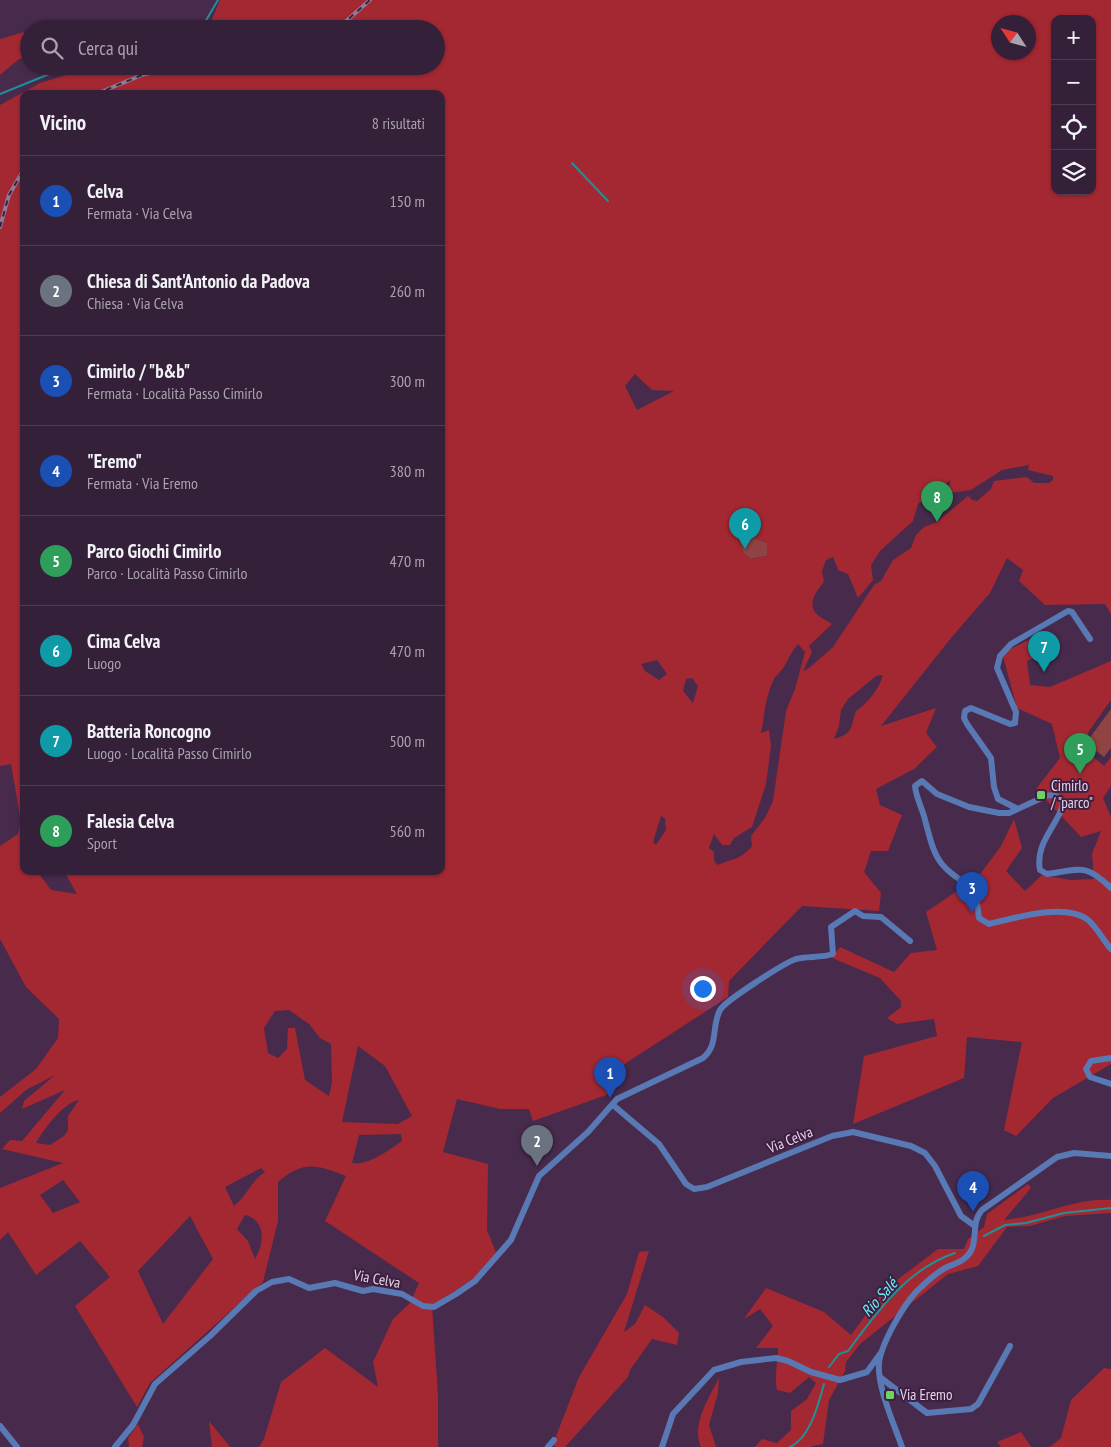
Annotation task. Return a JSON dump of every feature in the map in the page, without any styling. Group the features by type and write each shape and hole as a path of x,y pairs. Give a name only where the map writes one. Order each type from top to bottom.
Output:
{"street":[{"path":"1016,808 998,799 994,787 991,758 967,724 964,718 965,711 971,708 1010,724 1015,723 1016,712 998,668 1000,656 1011,644 1068,611 1074,614 1090,639"},
{"path":"1111,888 1088,871 1078,868 1047,874 1040,870 1038,862 1045,838 1062,808 1063,802 1058,797 1052,794 1016,808 1009,813 999,813 969,807 937,794 922,781 915,786 929,839 938,861 948,873 975,889 979,918 989,924 1028,913 1079,915 1095,927 1111,949"},
{"name":"Via Celva","path":"115,1447 133,1424 155,1384 210,1336 256,1291 272,1282 289,1279 309,1288 335,1283 363,1291 373,1289 402,1294 423,1306 434,1307 475,1280 511,1240 539,1176 588,1132 617,1099 703,1058 710,1052 714,1041 715,1019 722,1006 734,996 796,959 833,954 831,928 855,911 863,916 881,917 910,941"},
{"path":"1111,1058 1091,1061 1086,1069 1090,1077 1111,1084"},
{"name":"Via Celva","path":"613,1105 659,1144 686,1184 694,1189 707,1187 832,1136 853,1132 911,1146 925,1153 935,1166 961,1216 975,1226"},
{"path":"902,1447 881,1378 879,1362 902,1311 916,1292 944,1269 965,1259 974,1248 976,1217 982,1210 1057,1158 1074,1153 1111,1156"},
{"path":"881,1378 927,1413 971,1409 978,1404 1010,1346"},
{"path":"662,1447 674,1414 714,1370 741,1362 776,1358 811,1372 840,1380 867,1372 885,1347"},
{"path":"0,1426 17,1447"},
{"path":"548,1447 554,1440"}],"shaded area":[{"path":"220,0 1111,0 1111,614 1105,604 1045,605 1019,581 1023,570 1007,558 990,593 951,638 881,726 936,708 926,733 937,747 914,769 876,789 880,805 902,815 888,851 871,851 864,872 881,893 879,911 802,906 729,981 728,997 606,1076 612,1093 533,1121 529,1109 500,1109 457,1099 443,1152 488,1164 487,1230 497,1255 474,1278 432,1306 438,1395 438,1447 259,1447 264,1439 281,1382 325,1348 378,1387 373,1362 393,1319 410,1303 419,1283 325,1221 346,1176 327,1169 311,1167 296,1170 278,1182 278,1221 263,1282 150,1383 137,1407 75,1306 110,1277 80,1241 36,1275 8,1232 0,1240 0,1188 63,1163 2,1149 10,1140 22,1141 65,1090 22,1109 24,1101 55,1075 26,1090 0,1113 0,1097 36,1069 58,1038 59,1019 26,987 0,939 0,846 18,834 20,826 20,875 40,875 51,890 77,894 66,875 445,875 445,90 27,90 40,83 66,75 445,75 445,20 212,20","holes":["635,374 652,390 674,391 637,410 625,386","1029,465 1028,470 1053,476 1053,480 1049,483 1034,483 1027,477 994,481 991,489 977,501 972,500 968,496 937,522 924,527 916,535 911,548 893,560 881,581 874,585 833,647 803,671 812,652 809,646 832,624 816,614 812,604 816,592 824,582 822,571 826,560 833,557 838,570 848,574 858,598 873,580 871,565 880,551 913,521 918,504 950,480 949,493 971,490 1002,470","746,534 767,543 767,556 751,559 743,553 739,539","798,644 805,652 795,689 786,711 773,801 765,818 751,836 752,846 744,854 717,865 714,860 714,852 709,848 714,834 722,845 730,845 734,838 752,827 766,784 771,746 769,730 761,733 767,699 774,679 783,669","657,660 667,674 659,680 645,671 641,664","883,675 873,695 856,711 852,726 848,732 834,739 839,726 841,710 848,699 876,676","692,678 698,686 693,703 683,691 686,679","661,816 665,818 666,830 656,845 653,842","289,1010 309,1024 320,1038 331,1044 332,1082 329,1096 305,1080 295,1028 288,1028 287,1049 278,1058 268,1053 264,1028 275,1011","358,1046 385,1066 412,1116 398,1124 342,1122","79,1100 68,1116 68,1130 64,1136 50,1145 36,1143 60,1111","401,1134 402,1141 371,1160 352,1163 359,1135","261,1168 265,1172 234,1206 225,1187","63,1180 80,1202 53,1213 40,1195","245,1215 257,1222 262,1233 262,1240 255,1259 248,1241 237,1229","190,1216 213,1259 163,1324 138,1271"]},
{"path":"20,33 20,59 0,75 0,39"},
{"path":"20,94 20,816 11,764 0,766 0,105"},
{"path":"746,534 767,543 767,556 751,559 743,553 739,539"},
{"path":"1046,632 1053,648 1027,661 1030,685 1050,687 1111,661 1111,700 1089,731 1083,748 1104,766 1111,757 1111,786 1103,798 1111,817 1111,1064 1053,1098 1016,1136 1004,1130 1022,1042 967,1037 964,1078 853,1124 864,1056 937,1036 934,1019 897,1024 887,1018 901,1007 901,1001 880,978 832,958 840,947 894,972 911,953 937,950 926,912 978,877 1001,846 1014,819 1022,848 1006,871 1025,891 1042,875 1071,880 1094,879 1092,854 1101,831 1081,837 1036,789 1060,758 1052,724 1017,708 1002,653"},
{"path":"1111,709 1111,748 1104,757 1086,743"},
{"path":"1028,1184 1031,1188 1004,1220 1085,1201 1098,1200 1111,1200 1111,1213 1065,1216 1030,1226 1007,1227 978,1266 948,1274 860,1344 846,1362 845,1371 829,1400 823,1444 809,1447 755,1447 762,1439 777,1443 791,1430 791,1411 807,1399 816,1383 809,1377 790,1393 777,1390 778,1348 756,1348 773,1326 760,1309 744,1319 766,1288 824,1312 851,1335 885,1289 938,1249 964,1249 968,1239 984,1227 987,1214"},
{"path":"649,1251 624,1332 635,1324 645,1305 663,1317 679,1333 677,1345 652,1339 630,1370 628,1377 565,1447 556,1447 553,1444 579,1377 627,1294 639,1252"},
{"path":"1104,1368 1111,1369 1111,1447 1050,1447 1061,1438 1071,1400"},
{"path":"719,1378 718,1393 709,1425 716,1447 701,1447 698,1429 702,1411"},
{"path":"209,1421 230,1447 212,1447"},
{"path":"138,1424 144,1437 142,1447 129,1447 128,1438"},
{"path":"1021,1432 1031,1447 1001,1447 997,1442"}],"waterway":[{"path":"206,20 218,0"},
{"path":"0,94 47,75"},
{"path":"572,163 608,201"},
{"name":"Rio Salé","path":"984,1236 1005,1225 1026,1223 1064,1213 1111,1208"},
{"name":"Rio Salé","path":"829,1367 839,1354 848,1351 894,1293 922,1270 938,1260 955,1253"},
{"name":"Rio Salé","path":"790,1447 803,1436 813,1419 824,1384"}],"railway":[{"path":"347,20 370,0"},
{"path":"106,90 142,75"},
{"path":"0,227 9,195 20,176"}],"place":[{"name":"Falesia Celva","path":"937,522"},
{"name":"Cima Celva","path":"745,549"},
{"name":"Batteria Roncogno","path":"1044,672"},
{"name":"Parco Giochi Cimirlo","path":"1080,774"},
{"name":"Cimirlo / \"parco\"","path":"1041,795"},
{"name":"Cimirlo / \"b&b\"","path":"972,913"},
{"name":"Celva","path":"610,1098"},
{"name":"Chiesa di Sant'Antonio da Padova","path":"537,1166"},
{"name":"\"Eremo\"","path":"973,1212"},
{"name":"Via Eremo","path":"890,1395"}]}
